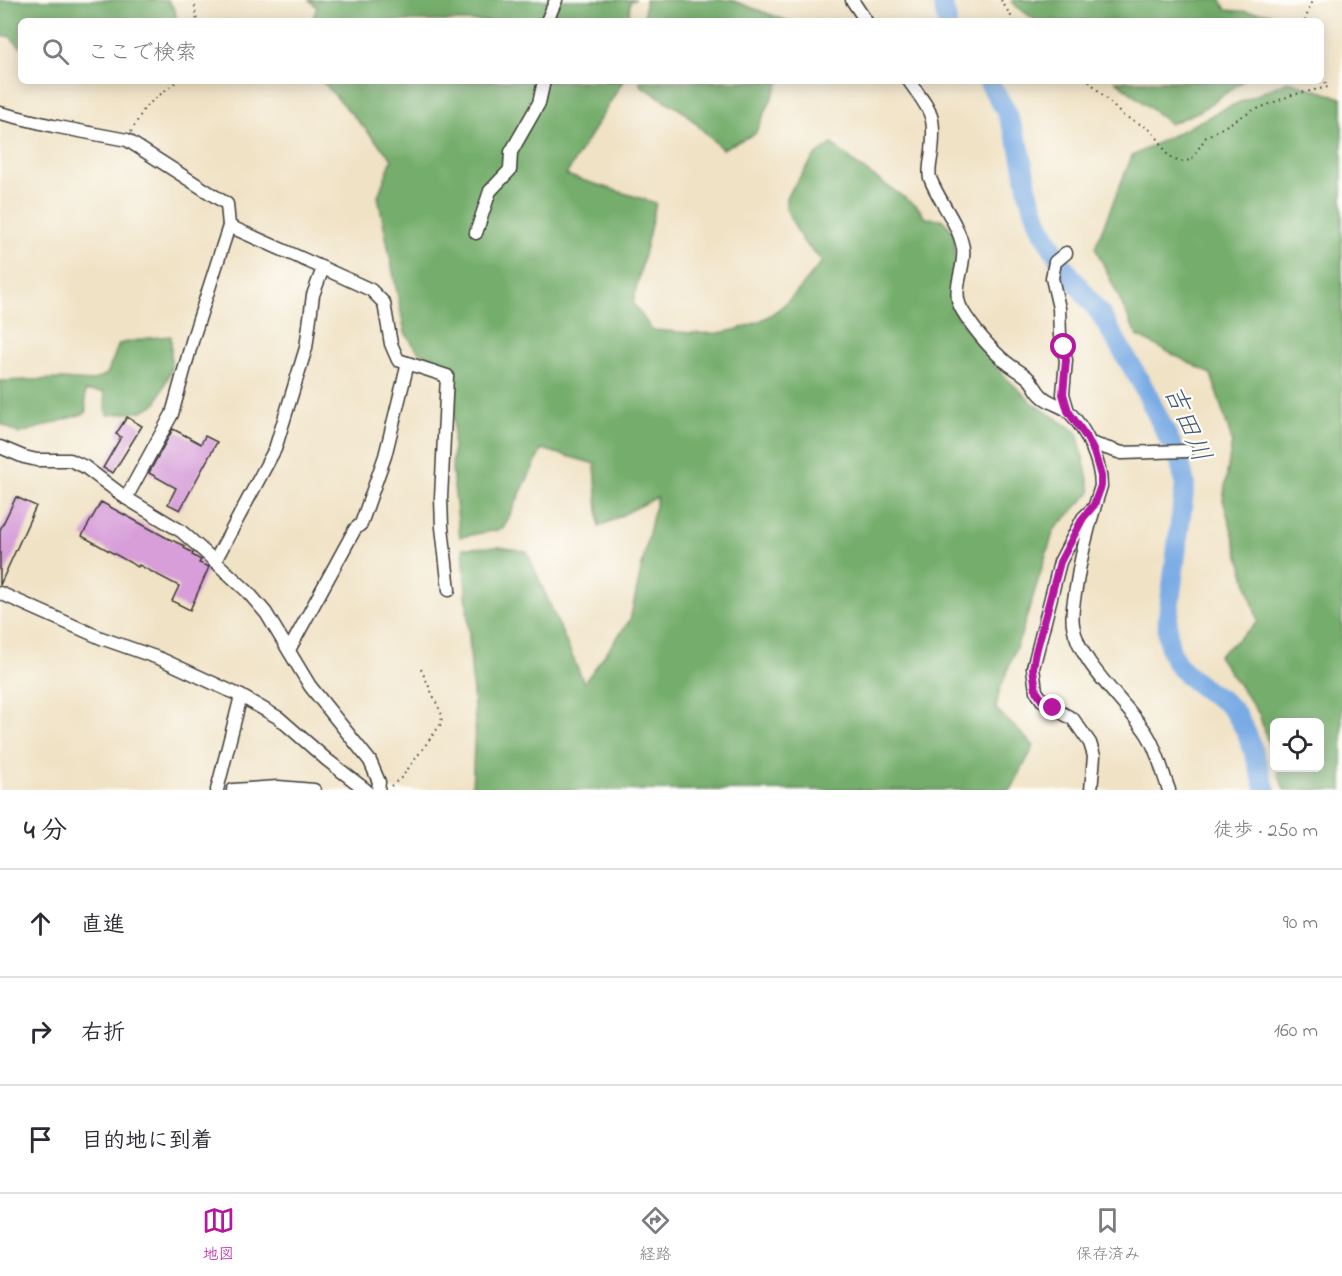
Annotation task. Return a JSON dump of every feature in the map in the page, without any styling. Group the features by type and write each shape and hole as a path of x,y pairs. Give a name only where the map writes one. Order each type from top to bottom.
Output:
{"street":[{"path":"548,18 556,0"},
{"path":"852,0 864,18"},
{"path":"476,232 490,190 510,170 511,152 539,104 543,84"},
{"path":"911,84 934,122 930,176 951,215 963,247 962,269 957,291 961,308 1005,362 1028,377 1040,395 1048,402 1068,411"},
{"path":"0,113 127,140 227,204 229,226 193,338 172,414 126,498"},
{"path":"229,226 371,290 384,303 394,355 398,360 447,376 441,498 449,590"},
{"path":"1066,253 1055,262 1052,279 1059,308 1060,336 1066,360 1063,394 1068,411 1090,443 1101,476 1101,486 1082,550 1072,613 1073,625 1081,650 1149,737 1169,790"},
{"path":"214,561 275,448 306,348 314,295 323,268"},
{"path":"289,650 355,529 361,524 385,456 408,363"},
{"path":"1090,443 1122,453 1187,451"},
{"path":"0,447 24,458 70,460 85,467 126,498 181,531 247,591 266,614 310,686 370,761 379,782 378,790"},
{"path":"1091,790 1094,756 1090,743 1073,719 1042,700 1036,691 1033,668 1060,562 1083,518 1094,505"},
{"path":"0,593 101,638 161,659 241,696 279,718 366,790"},
{"path":"217,790 241,696"},
{"path":"233,790 270,787 314,790"}],"path":[{"path":"190,0 194,2 197,18"},
{"path":"1001,0 1012,18"},
{"path":"1306,18 1311,0"},
{"path":"1092,84 1122,115 1148,128 1160,141 1168,156 1179,162 1191,160 1206,137 1252,111 1292,95 1328,87 1324,80"},
{"path":"127,140 145,107 173,84"},
{"path":"386,790 402,777 441,724 442,715 420,667"}],"green space":[{"path":"0,0 168,0 175,10 176,18 18,18 18,44 9,36 0,37"},
{"path":"309,0 636,0 630,1 629,18 313,18 317,7"},
{"path":"645,0 731,0 780,18 644,18"},
{"path":"1013,0 1221,0 1226,10 1268,13 1277,18 1032,18 1011,2"},
{"path":"325,84 621,84 566,175 656,203 633,303 652,330 718,333 736,330 766,318 789,300 822,261 802,240 786,209 786,197 814,157 832,144 860,167 918,207 925,218 942,219 954,232 955,264 950,287 957,316 1000,372 1034,404 1077,432 1091,492 1054,530 1021,635 999,692 996,709 1034,746 1011,790 472,790 475,724 463,548 500,547 527,552 584,683 630,620 657,497 599,527 595,464 542,449 503,529 460,537 452,470 456,374 418,351 405,333 378,196 392,159"},
{"path":"779,84 755,134 722,149 684,112 640,85"},
{"path":"1120,84 1239,84 1200,111 1170,124"},
{"path":"1281,84 1298,84 1342,98 1342,790 1284,790 1278,772 1324,772 1324,718 1270,718 1270,748 1259,714 1218,656 1258,622 1223,500 1232,441 1211,374 1137,336 1095,247 1132,156 1224,109"},
{"path":"171,336 171,370 156,404 140,412 107,415 104,392 85,391 86,413 19,434 0,423 0,381 61,379 92,381 107,374 119,344"}],"building":[{"path":"127,417 142,426 113,473 103,468 121,437 116,434"},
{"path":"173,429 201,444 205,436 217,442 180,510 168,504 176,488 149,473"},
{"path":"16,497 36,506 0,585 0,530"},
{"path":"101,502 185,546 184,548 193,553 192,555 201,560 199,563 209,567 190,610 172,601 179,586 139,565 138,567 82,536"}],"waterway":[{"name":"吉田川","path":"942,0 946,18"},
{"name":"吉田川","path":"990,84 1006,111 1020,148 1028,192 1040,226 1061,263 1101,315 1142,384 1180,462 1185,484 1168,617 1168,641 1175,660 1187,675 1224,701 1242,724 1252,746 1266,790"}],"route":[{"path":"1053,708 1042,700 1036,691 1033,668 1036,652 1060,562 1083,518 1094,505 1101,486 1101,476 1094,452 1068,411 1063,394 1066,373 1064,347"}]}
